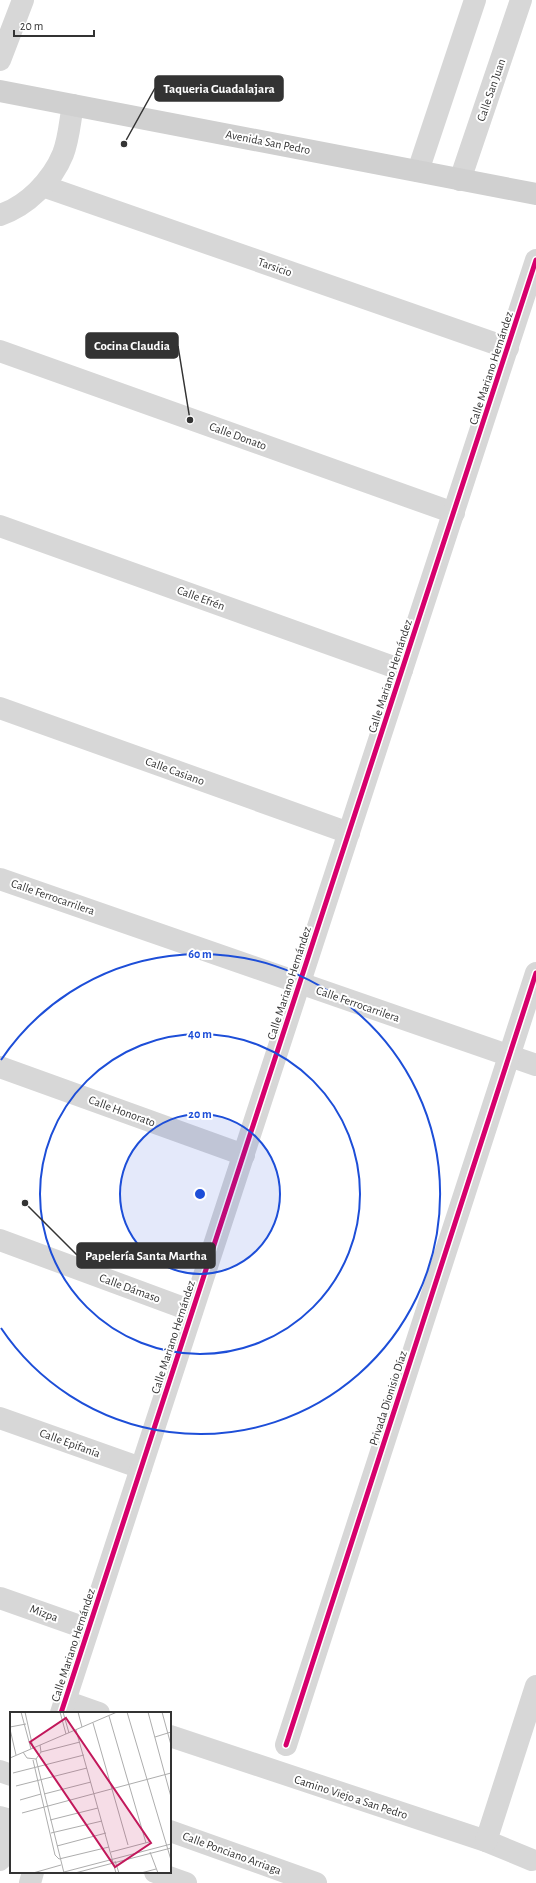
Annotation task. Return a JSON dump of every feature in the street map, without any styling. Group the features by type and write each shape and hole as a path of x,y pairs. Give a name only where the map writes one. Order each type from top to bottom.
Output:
{"main road":[{"name":"Avenida San Pedro","path":"0,91 536,194"}],"street":[{"path":"0,60 23,0"},
{"path":"418,171 475,0"},
{"name":"Calle San Juan","path":"460,180 521,0"},
{"path":"0,215 14,210 43,186 63,154 73,105"},
{"name":"Tarsicio","path":"43,186 508,348"},
{"name":"Calle Mariano Hernández","path":"63,1707 536,260"},
{"name":"Calle Donato","path":"0,351 454,512"},
{"name":"Calle Efrén","path":"0,526 402,670"},
{"name":"Calle Casiano","path":"0,708 349,833"},
{"name":"Calle Ferrocarrilera","path":"0,879 509,1057 536,1065"},
{"name":"Privada Dionisio Díaz","path":"286,1745 536,973"},
{"name":"Calle Honorato","path":"0,1067 244,1155"},
{"name":"Calle Dámaso","path":"0,1240 192,1311"},
{"name":"Calle Epifanía","path":"0,1418 141,1468"},
{"name":"Mizpa","path":"0,1598 88,1629"},
{"path":"486,1841 536,1686"},
{"path":"63,1707 93,1712"},
{"name":"Camino Viejo a San Pedro","path":"171,1736 486,1841 532,1860"},
{"path":"0,1771 10,1775"},
{"path":"0,1816 10,1820"},
{"name":"Calle Ponciano Arriaga","path":"171,1831 316,1883"},
{"path":"0,1860 10,1833"},
{"path":"30,1883 33,1873"},
{"path":"158,1873 186,1883"}],"cycle path":[{"path":"61,1712 536,260"},
{"path":"286,1745 536,973"}],"place":[{"name":"Taqueria Guadalajara","path":"124,144"},
{"name":"Cocina Claudia","path":"190,420"},
{"name":"Papelería Santa Martha","path":"25,1203"}]}
